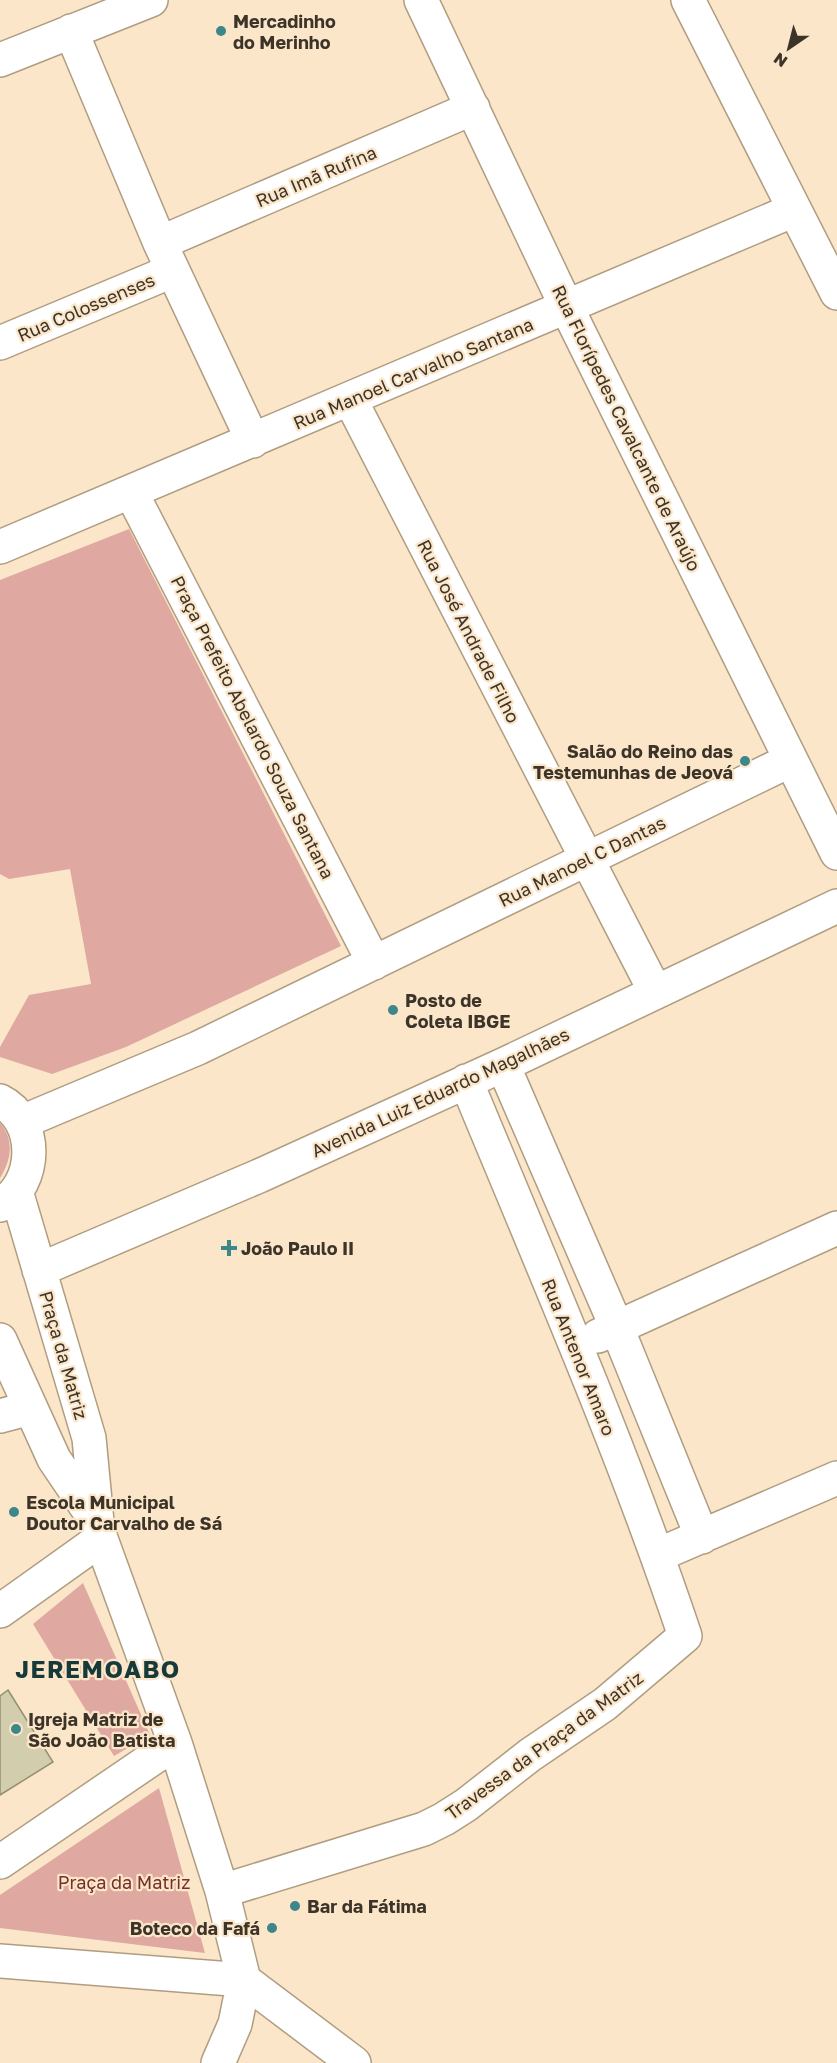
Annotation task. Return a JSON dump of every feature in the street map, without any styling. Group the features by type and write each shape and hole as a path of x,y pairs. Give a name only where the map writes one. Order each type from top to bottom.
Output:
{"street":[{"path":"0,60 151,0"},
{"name":"Rua Florípedes Cavalcante de Araújo","path":"421,0 567,308 837,853"},
{"path":"688,0 837,293"},
{"path":"71,31 166,257 253,441"},
{"name":"Rua Imã Rufina","path":"166,257 473,108"},
{"name":"Rua Manoel Carvalho Santana","path":"0,547 795,210"},
{"name":"Rua Colossenses","path":"0,344 166,257"},
{"name":"Rua José Andrade Filho","path":"350,399 655,991"},
{"name":"Praça Prefeito Abelardo Souza Santana","path":"131,492 374,963"},
{"name":"Rua Manoel C Dantas","path":"11,1111 198,1048 791,760"},
{"name":"Avenida Luiz Eduardo Magalhães","path":"39,1270 259,1176 503,1065 837,906"},
{"path":"503,1065 617,1328 702,1538"},
{"name":"Rua Antenor Amaro","path":"466,1081 576,1346 658,1555 685,1636"},
{"path":"8,1198 27,1172 30,1151 11,1111"},
{"name":"Praça da Matriz","path":"8,1198 39,1270 89,1438 99,1531"},
{"path":"576,1346 837,1228"},
{"name":"Praça da Matriz","path":"0,1340 15,1412 54,1459 99,1531 175,1743 222,1891 244,1980"},
{"path":"658,1555 837,1478"},
{"path":"0,1611 99,1531"},
{"name":"Travessa da Praça da Matriz","path":"222,1891 424,1829 444,1820 530,1755 605,1704 685,1636"},
{"path":"0,1862 175,1743"},
{"path":"0,1961 244,1980 354,2063"},
{"path":"218,2063 235,2024 244,1980"}],"green space":[{"path":"129,529 341,946 126,1047 52,1074 0,1057 0,1047 29,995 91,984 70,869 9,879 0,874 0,580"},
{"path":"0,1123 8,1136 10,1150 7,1165 0,1178"},
{"path":"83,1583 150,1735 114,1756 33,1624"},
{"name":"Praça da Matriz","path":"159,1788 205,1953 0,1928 0,1895"}],"building":[{"name":"Igreja Matriz de São João Batista","path":"8,1690 53,1762 0,1795 0,1696"}],"place":[{"name":"Mercadinho do Merinho","path":"221,31"},
{"name":"Salão do Reino das Testemunhas de Jeová","path":"745,761"},
{"name":"Posto de Coleta IBGE","path":"393,1010"},
{"name":"João Paulo II","path":"229,1248"},
{"name":"Escola Municipal Doutor Carvalho de Sá","path":"14,1512"},
{"name":"Igreja Matriz de São João Batista","path":"16,1729"},
{"name":"Bar da Fátima","path":"295,1906"},
{"name":"Boteco da Fafá","path":"272,1928"}],"district":[{"name":"JEREMOABO","path":"98,1668"}]}
